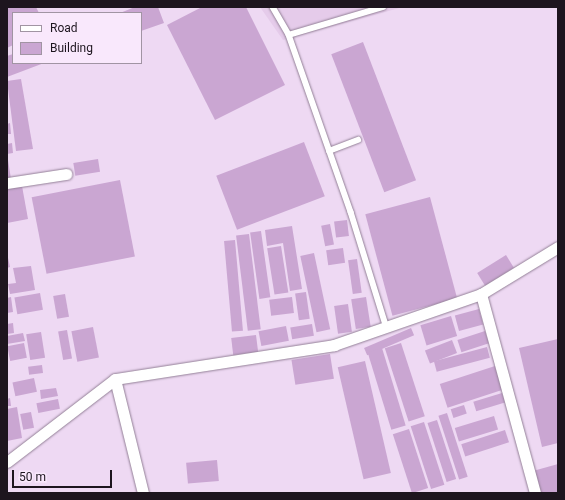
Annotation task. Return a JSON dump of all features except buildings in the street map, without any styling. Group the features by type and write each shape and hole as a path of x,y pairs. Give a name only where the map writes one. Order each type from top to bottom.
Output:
{"street":[{"path":"7,184 66,174"},
{"path":"7,462 115,378 334,345 481,294 558,248"},
{"path":"481,294 535,493"},
{"path":"115,378 143,493"}],"lane":[{"path":"273,7 289,35 329,151 386,326"},
{"path":"289,35 383,7"},
{"path":"329,151 358,140"}],"shaded area":[{"path":"260,7 403,7 283,40"}]}
